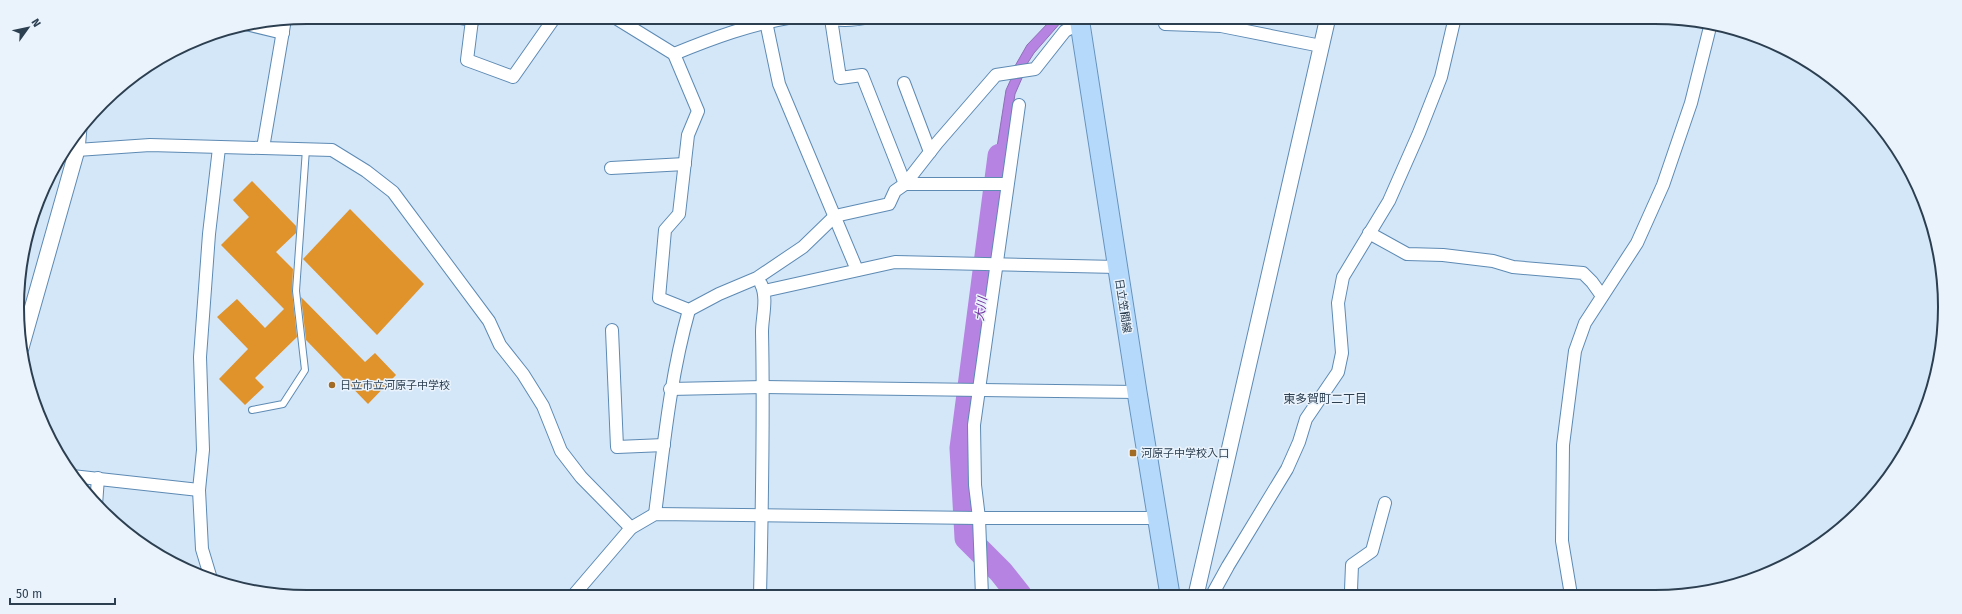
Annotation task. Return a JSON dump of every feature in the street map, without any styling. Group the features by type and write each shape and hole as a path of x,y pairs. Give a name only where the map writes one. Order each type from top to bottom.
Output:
{"main road":[{"name":"日立笠間線","path":"1080,24 1136,392 1169,590"}],"street":[{"path":"475,24 467,60 513,77 550,24"},
{"path":"625,24 674,54 698,111 688,135 679,214 665,230 659,298 689,310"},
{"path":"674,54 721,34 750,24"},
{"path":"766,24 780,84 857,270"},
{"path":"829,24 840,78 862,75 905,184"},
{"path":"655,514 670,389 678,348 689,310 719,294 758,278 803,246 835,216 889,204 895,191 905,184 930,152 996,76 1035,69 1065,31 1074,24"},
{"path":"1165,24 1221,26 1321,46"},
{"path":"1197,590 1326,24"},
{"path":"1215,590 1287,469 1299,442 1306,419 1338,372 1342,353 1338,303 1343,277 1389,200 1419,133 1441,77 1453,24"},
{"path":"264,148 284,25"},
{"path":"260,28 282,33"},
{"path":"1570,590 1562,541 1563,445 1575,351 1585,323 1637,244 1663,185 1691,103 1709,29"},
{"path":"904,83 930,152"},
{"path":"982,590 980,544 970,518 975,485 972,391 1000,184 1019,105"},
{"path":"73,149 150,145 332,150 366,171 393,192 489,321 500,345 523,374 543,406 561,451 581,476 631,528"},
{"path":"209,572 202,549 199,490 203,450 200,357 209,234 219,148"},
{"path":"25,331 72,151"},
{"path":"611,168 685,164"},
{"path":"905,184 1000,184"},
{"path":"1370,233 1407,254 1443,255 1493,261 1514,267 1583,274 1592,282 1602,296"},
{"path":"764,291 895,262 1117,267"},
{"path":"758,278 764,291 762,326 764,387 760,590"},
{"path":"612,330 617,448 664,445"},
{"path":"670,389 764,387 972,391 1136,392"},
{"path":"80,477 199,490"},
{"path":"97,497 98,478"},
{"path":"1351,590 1352,565 1372,551 1385,503"},
{"path":"577,590 631,528 655,514 970,518 1158,518"}],"lane":[{"path":"252,410 283,404 305,370 296,291 306,149"}],"shaded area":[{"path":"1047,24 1059,24 1034,53 1027,64 1015,66 1027,45"},
{"path":"1022,78 1015,94 1002,179 992,179 1006,90 1011,79"}],"building":[{"path":"252,181 296,226 296,233 276,252 293,269 292,291 297,337 255,378 264,387 245,405 219,379 248,349 217,317 237,299 265,328 284,309 221,245 249,217 233,200"},
{"path":"350,209 424,284 377,335 303,259"},
{"path":"301,297 365,362 375,353 396,375 368,404 306,340"}],"waterway":[{"name":"大川","path":"1000,156 962,448 967,538 1001,572 1015,590"}],"place":[{"name":"日立市立河原子中学校","path":"332,385"},
{"name":"河原子中学校入口","path":"1133,453"}],"district":[{"name":"東多賀町二丁目","path":"1325,399"}]}
